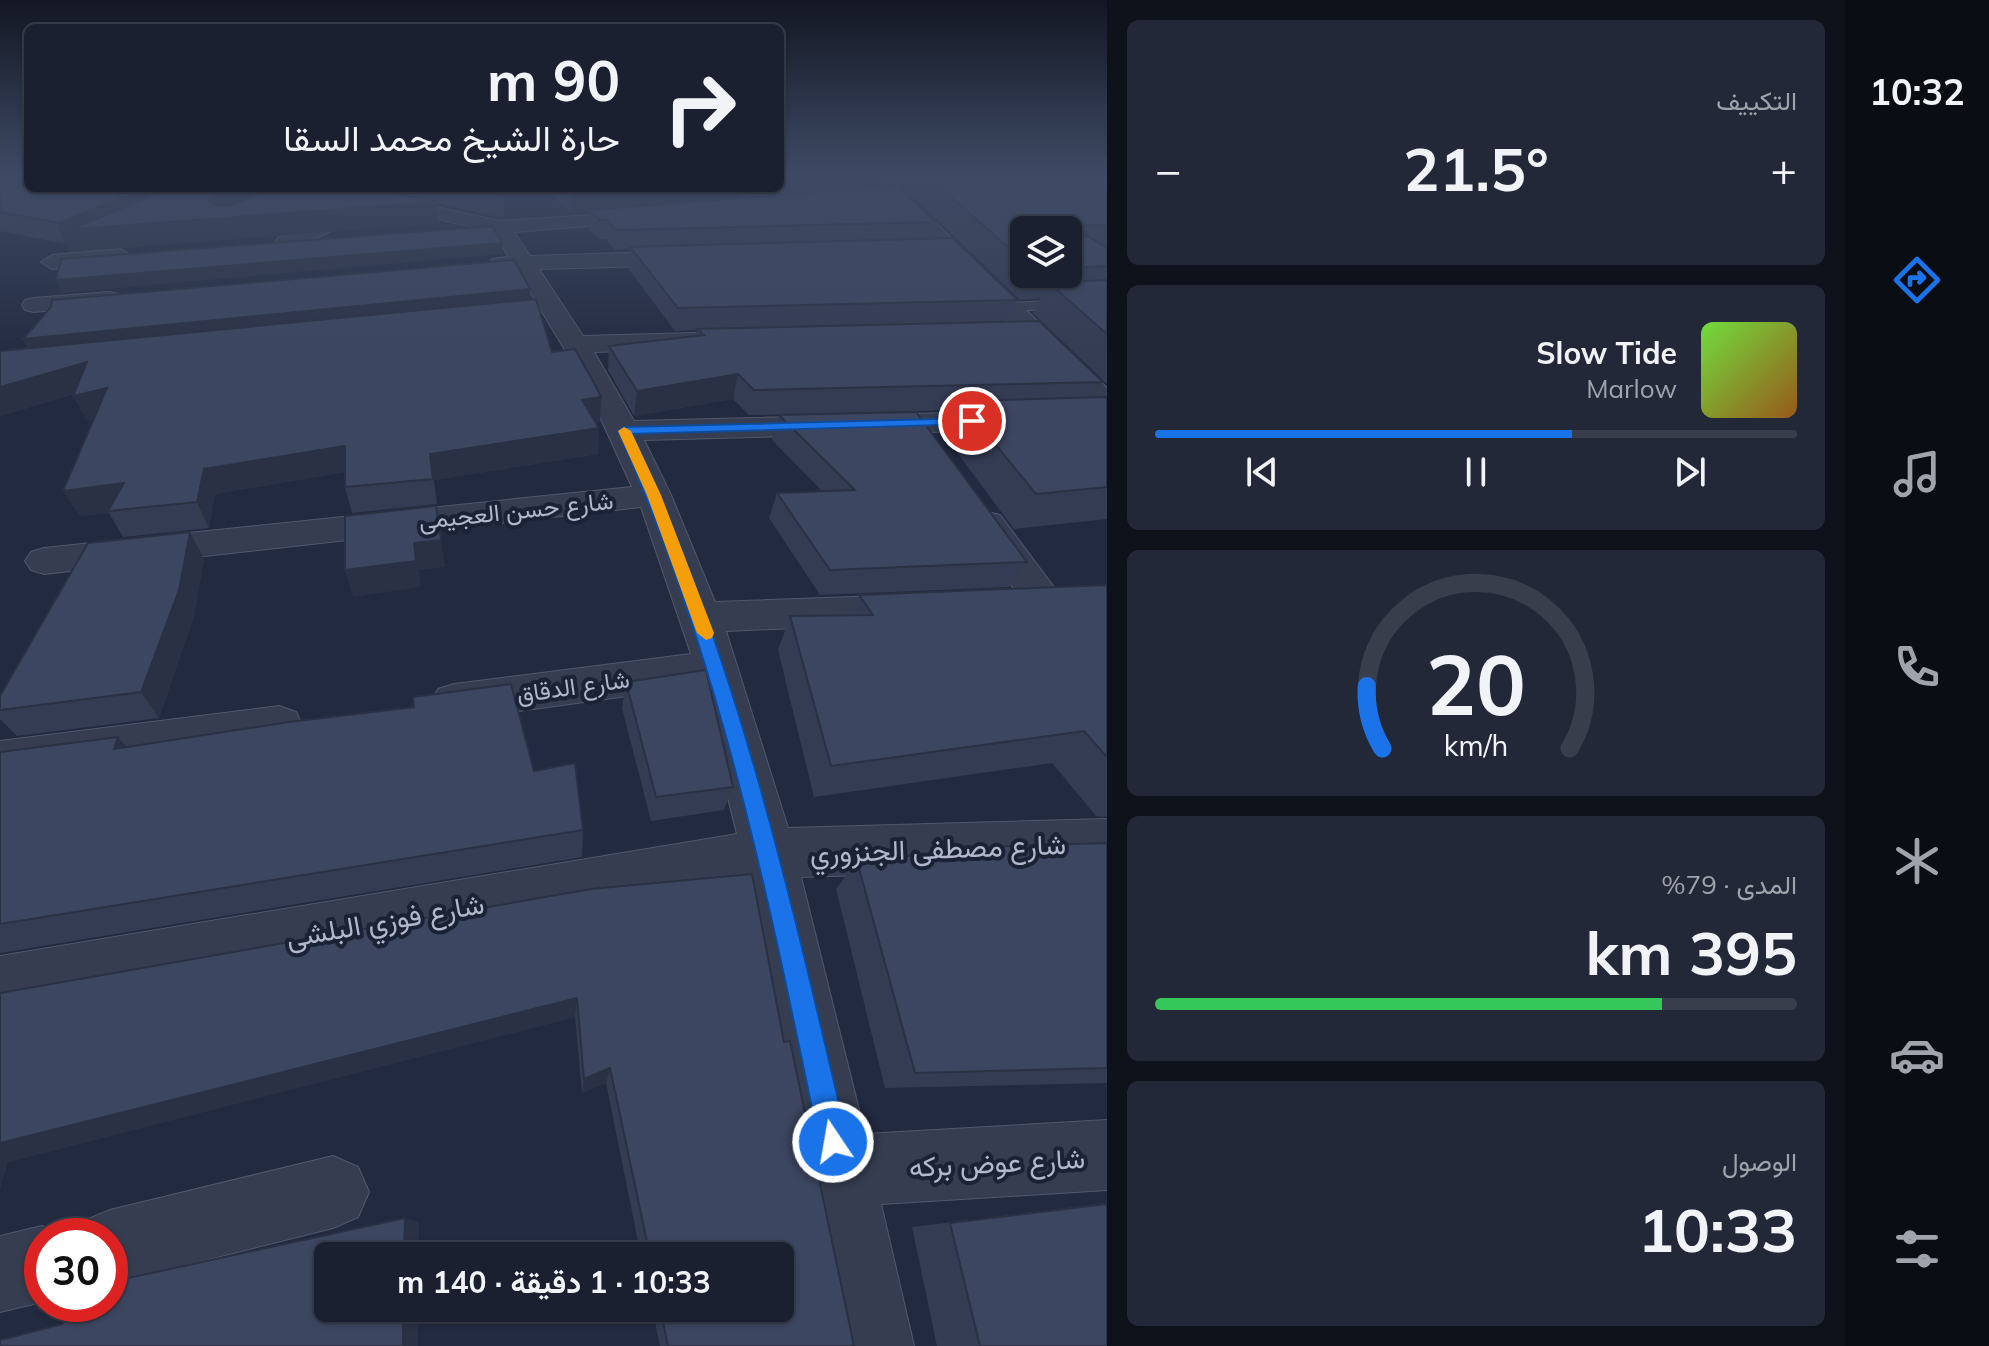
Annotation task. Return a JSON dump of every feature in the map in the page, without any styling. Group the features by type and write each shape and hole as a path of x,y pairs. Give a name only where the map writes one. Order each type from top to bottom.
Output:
{"street":[{"path":"292,238 279,243 347,238"},
{"path":"480,238 714,257"},
{"path":"498,238 515,238"},
{"path":"505,240 515,238"},
{"path":"941,238 1107,405"},
{"path":"505,240 551,322 624,431 654,495 717,667 770,853 840,1171 874,1346"},
{"path":"922,251 954,250"},
{"path":"52,262 146,254"},
{"path":"34,305 128,297"},
{"path":"551,322 719,341"},
{"path":"1004,334 1036,333"},
{"path":"624,431 1107,418"},
{"path":"916,423 940,456"},
{"path":"966,493 1061,603 998,606"},
{"name":"شارع حسن العجيمى","path":"44,561 654,495"},
{"path":"700,617 951,607"},
{"name":"شارع الدقاق","path":"405,708 717,667"},
{"path":"0,762 327,719"},
{"name":"شارع مصطفى الجنزوري","path":"770,853 1107,843"},
{"name":"شارع فوزي البلشى","path":"0,986 770,853"},
{"name":"شارع عوض بركه","path":"840,1171 1107,1155"},
{"path":"128,1243 333,1192"},
{"path":"0,1274 24,1268"}],"lane":[{"path":"1010,307 1107,302"}],"building":[{"path":"338,238 499,238 502,243 56,280 61,259"},
{"path":"953,238 1017,300 678,308 630,247"},
{"path":"998,238 1010,238 1010,249"},
{"path":"1082,238 1090,238 1107,248 1107,266 1082,267"},
{"path":"514,260 530,289 23,339 51,307 52,300"},
{"path":"1107,280 1107,334 1055,288 1082,288 1082,281"},
{"path":"536,299 552,352 575,349 601,397 582,400 599,428 430,454 433,479 345,487 345,446 204,469 197,502 108,511 124,483 63,491 107,388 73,396 87,362 0,387 0,351"},
{"path":"1039,321 1103,382 754,390 738,374 637,391 609,346 704,335 697,329"},
{"path":"1107,397 1107,487 1036,494 960,401"},
{"path":"916,412 1027,562 830,570 777,493 855,490 779,415"},
{"path":"436,506 441,540 414,543 416,561 345,570 345,516"},
{"path":"190,532 179,590 141,692 0,710 0,696 88,543"},
{"path":"1107,585 1107,757 1084,731 831,766 790,616 873,615 859,595"},
{"path":"706,670 733,787 656,797 626,682"},
{"path":"511,684 534,771 575,763 583,830 0,924 0,752 118,737 114,749 289,722 414,707 413,697"},
{"path":"1107,843 1107,1068 915,1073 857,861 1009,846"},
{"path":"752,874 784,1042 790,1041 854,1346 668,1346 663,1322 794,1322 794,1242 647,1242 610,1068 584,1079 577,998 0,1143 0,993 591,889"},
{"path":"1107,1204 1107,1346 980,1346 950,1223"},
{"path":"405,1218 404,1242 314,1242 314,1322 403,1322 403,1346 0,1346 0,1340 64,1322 128,1322 128,1278"}],"slow traffic":[{"path":"624,431 654,495 706,633"}],"route":[{"path":"833,1142 770,853 717,667 654,495 624,431 972,421"}]}
